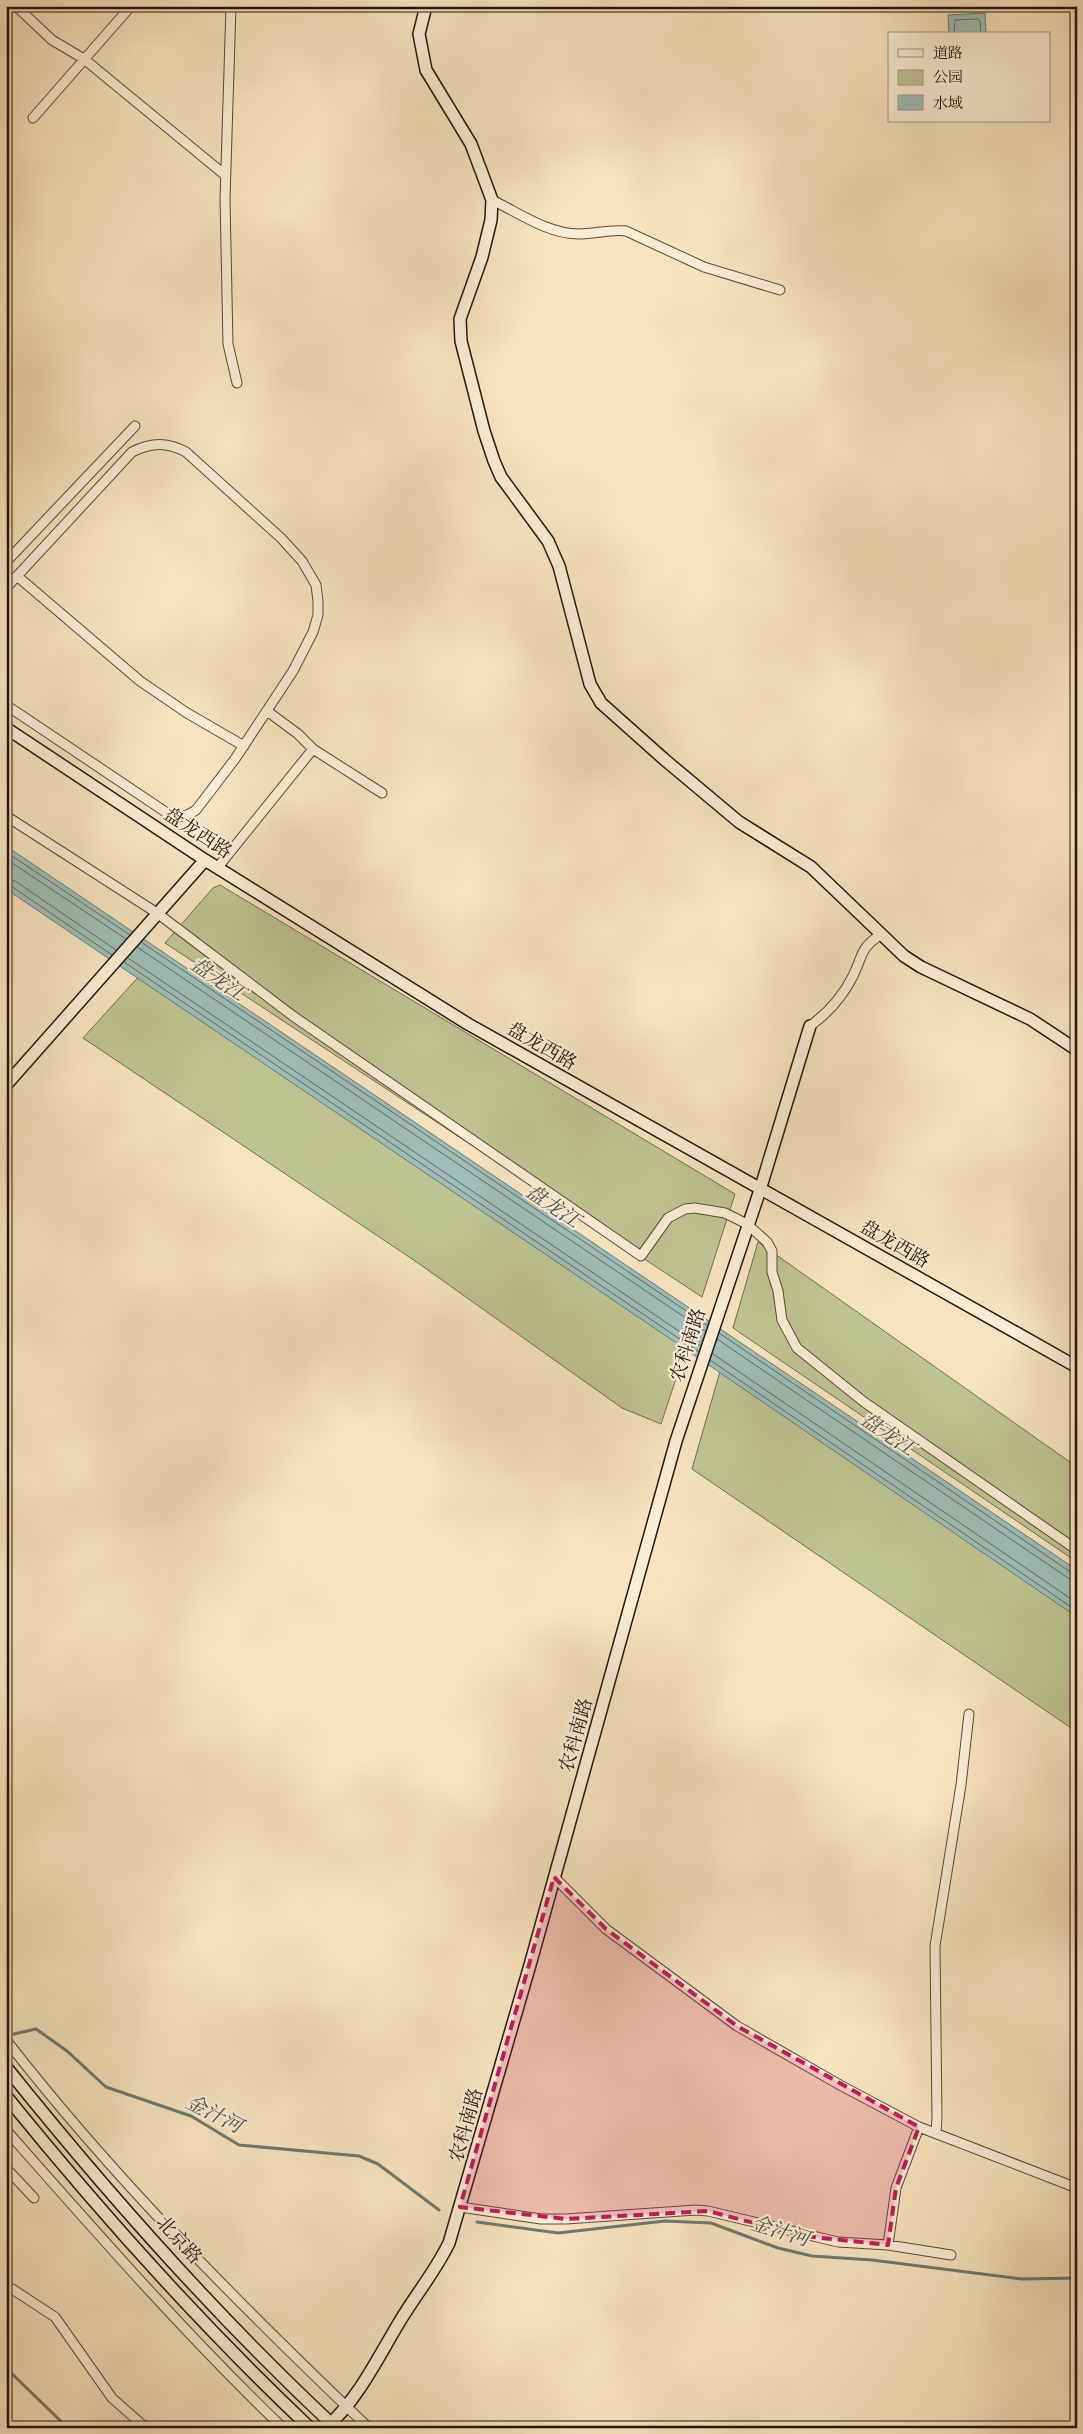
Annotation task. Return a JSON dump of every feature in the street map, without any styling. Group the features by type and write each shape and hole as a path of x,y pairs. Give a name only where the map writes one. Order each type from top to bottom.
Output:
{"street":[{"path":"16,6 52,40 84,59 225,175"},
{"path":"33,118 131,6"},
{"path":"231,6 225,175 228,344 237,383"},
{"path":"426,6 419,34 426,70 471,144 492,200 492,220 482,257 460,319 461,341 484,431 494,461 501,477 548,541 558,566 590,684 601,703 739,822 811,867 904,956 921,967 1030,1019 1077,1050"},
{"path":"492,200 553,230 579,234 615,229 626,231 704,267 780,290"},
{"path":"6,562 135,426"},
{"path":"6,588 132,452 152,444 163,444 174,446 186,452 281,538 302,561 316,585 318,615 313,632 293,671 244,746 196,810 189,815 176,817 170,815 6,705"},
{"path":"17,576 140,680 187,712 244,746"},
{"path":"267,711 298,734 313,749 382,793"},
{"name":"盘龙西路","path":"6,728 205,860 468,1024 1077,1367"},
{"path":"218,867 313,749"},
{"path":"6,816 157,913 292,1016 641,1256 668,1218 685,1209 695,1208 725,1213 748,1224 767,1242 772,1251 772,1272 778,1291 782,1320 797,1348 864,1402 1077,1550"},
{"path":"6,1085 138,932 205,860"},
{"path":"810,1026 829,1012 853,976 861,951 881,934"},
{"name":"农科南路","path":"331,2426 362,2388 401,2319 436,2269 449,2243 694,1384 760,1190 810,1026"},
{"path":"936,2133 935,1946 961,1784 969,1714"},
{"path":"554,1877 606,1929 737,2026 840,2085 919,2127 1077,2188"},
{"path":"6,2040 136,2196 237,2300 369,2428"},
{"name":"北京路","path":"6,2067 88,2166 239,2333 331,2426"},
{"name":"北京路","path":"6,2096 73,2177 226,2345 310,2428"},
{"path":"888,2245 896,2188 919,2127"},
{"path":"6,2130 136,2277 221,2368 283,2428"},
{"path":"6,2168 34,2198"},
{"path":"460,2208 541,2219 696,2210 708,2211 829,2240 888,2245 951,2255"},
{"path":"6,2285 54,2317 112,2398 146,2428"}],"highlighted area":[{"path":"554,1877 606,1929 737,2026 919,2127 896,2188 888,2245 804,2236 708,2211 566,2219 460,2207"}],"green space":[{"path":"220,885 735,1194 702,1297 165,943 213,888"},
{"path":"141,974 687,1345 661,1424 622,1408 418,1263 83,1038"},
{"path":"758,1242 1077,1467 1077,1562 733,1328"},
{"path":"721,1368 1077,1610 1077,1732 692,1469"}],"water":[{"path":"985,13 986,32 949,32 948,15"},
{"path":"6,846 1077,1570 1077,1617 6,889"}],"waterway":[{"name":"金汁河","path":"14,2034 36,2029 67,2051 106,2087 191,2116 239,2145 359,2156 378,2164 439,2210"},
{"name":"金汁河","path":"477,2222 558,2233 665,2221 711,2223 778,2248 812,2256 872,2260 1022,2279 1077,2278"},
{"path":"6,2368 68,2428"}],"water label":[{"name":"盘龙江","path":"218,979"},
{"name":"盘龙江","path":"553,1206"},
{"name":"盘龙江","path":"888,1434"}]}
